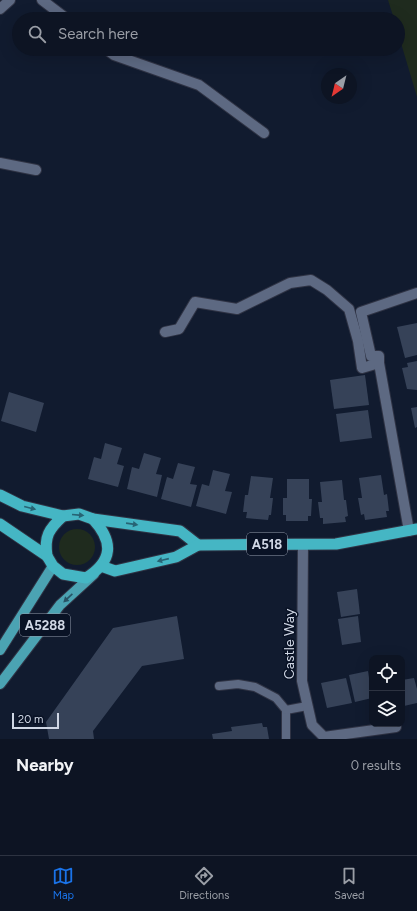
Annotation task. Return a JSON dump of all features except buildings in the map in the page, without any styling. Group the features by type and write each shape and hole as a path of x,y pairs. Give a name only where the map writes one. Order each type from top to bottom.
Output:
{"highway":[{"path":"0,495 22,506 63,516 80,514 93,519 180,531 198,544 176,557 115,571 99,569"},
{"path":"63,516 48,533 45,544 47,556 53,566 63,574 74,577 86,578 99,569 108,550 108,542 104,530 93,519"},
{"path":"0,524 47,556"},
{"name":"A518","path":"198,544 336,544 413,530"}],"main road":[{"name":"A5288","path":"0,650 53,566"},
{"name":"A5288","path":"0,684 60,605 99,569"}],"street":[{"path":"0,9 10,0"},
{"path":"42,0 58,12"},
{"path":"117,56 199,85 264,133"},
{"path":"0,164 36,170"},
{"path":"165,332 180,329 195,302 237,309 290,283 311,280 327,290 349,310 358,341 362,368 379,360"},
{"path":"379,360 371,356 361,312 417,293"},
{"path":"379,360 413,530"},
{"name":"Castle Way","path":"303,544 302,681 312,725 324,738 396,727"}],"lane":[{"path":"219,686 238,684 255,687 276,698 286,710 286,739"},
{"path":"286,710 307,706"}],"green space":[{"path":"388,0 417,0 417,97 405,56 405,12 392,12"},
{"path":"81,529 90,534 94,540 94,554 90,560 81,565 73,565 64,560 60,554 59,543 64,534 70,530"}]}
